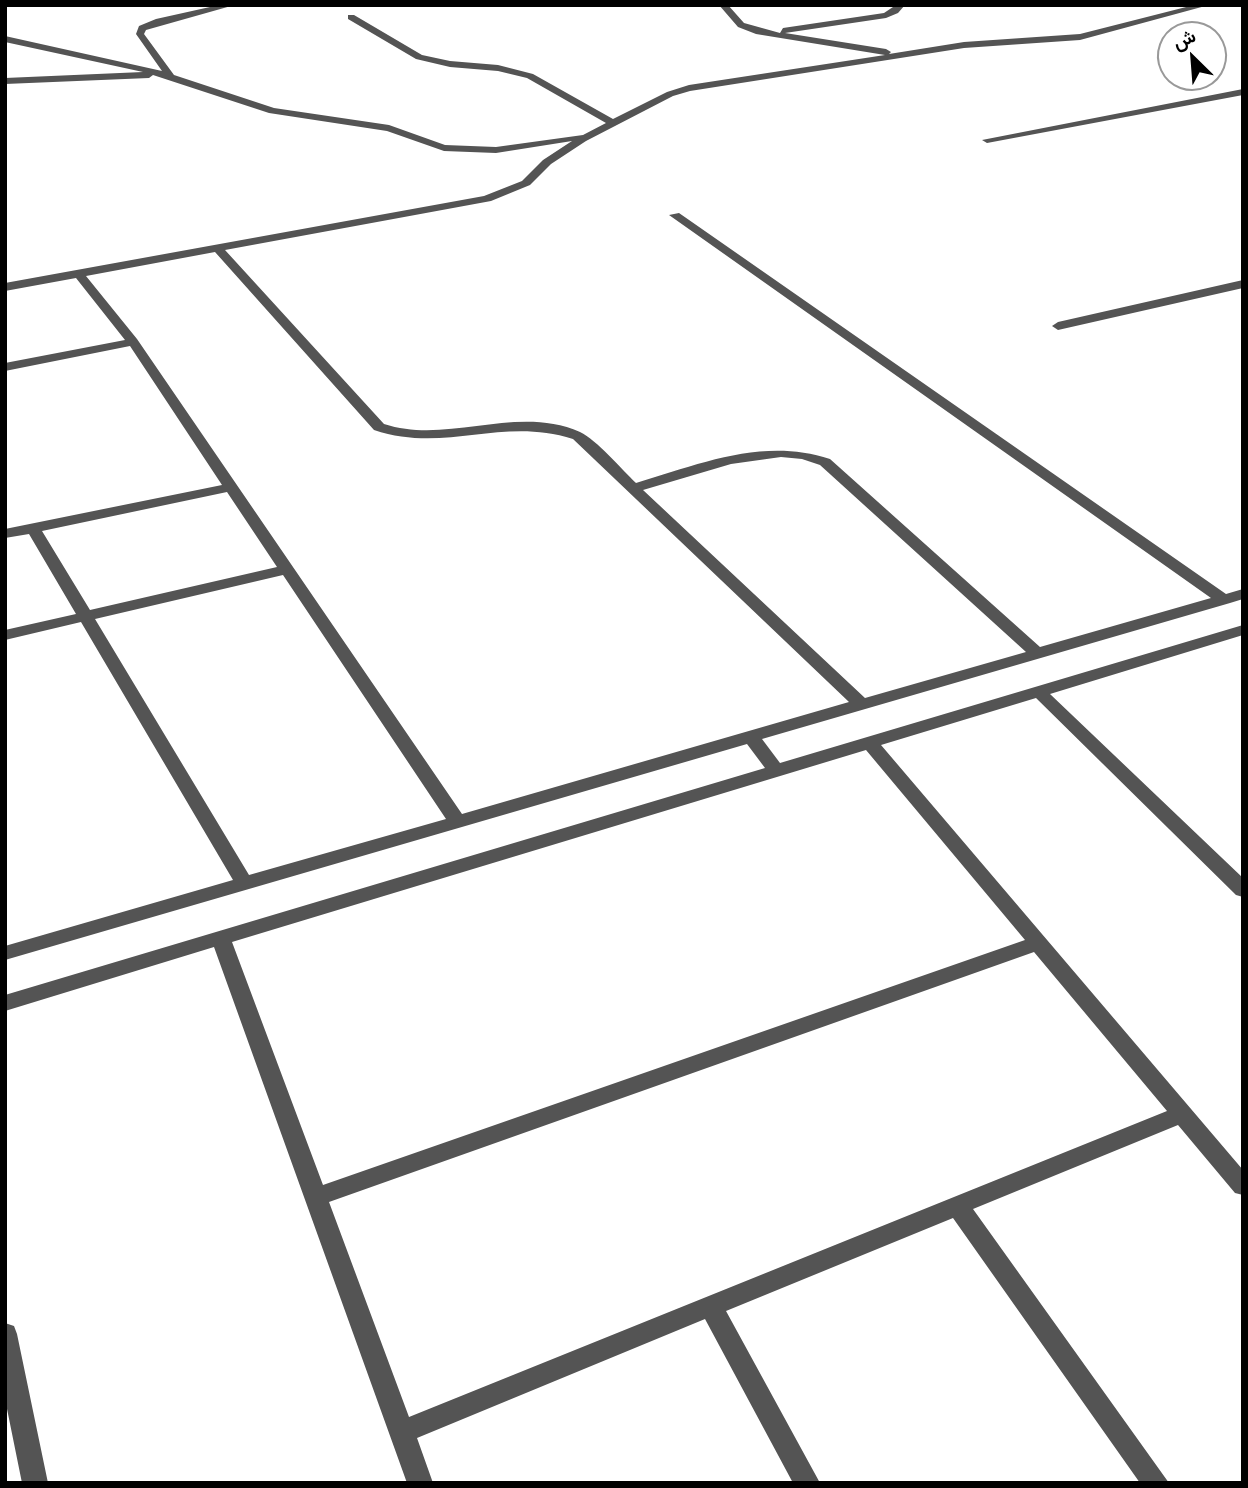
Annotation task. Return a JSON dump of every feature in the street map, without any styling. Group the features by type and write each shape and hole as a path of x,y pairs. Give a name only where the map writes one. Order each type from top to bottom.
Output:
{"street":[{"path":"723,5 741,25 766,34 903,55"},
{"path":"766,34 886,15 901,5"},
{"path":"5,287 487,200 526,183 547,162 589,136 670,94 689,89 977,44 1087,36 1205,5"},
{"path":"167,75 140,31 159,21 227,6"},
{"path":"351,17 419,57 450,64 498,68 530,76 613,123"},
{"path":"5,38 167,75 260,108 303,117 375,125 444,148 496,150 589,136"},
{"path":"5,82 167,75"},
{"path":"987,140 1243,92"},
{"path":"675,215 1224,600"},
{"path":"218,249 379,427 396,434 416,437 511,424 548,426 578,436 862,705"},
{"path":"79,274 133,342 458,822"},
{"path":"1058,326 1243,284"},
{"path":"5,367 133,342"},
{"path":"634,488 761,452 786,451 816,457 825,462 1038,654"},
{"path":"5,534 232,486"},
{"path":"33,528 245,884"},
{"path":"5,635 287,569"},
{"path":"5,953 1243,594"},
{"path":"5,1003 1243,630"},
{"path":"1038,691 1243,890"},
{"path":"751,737 776,770"},
{"path":"869,742 1243,1186"},
{"path":"221,938 420,1483"},
{"path":"314,1198 1038,943"},
{"path":"401,1432 1182,1114"},
{"path":"958,1207 1156,1483"},
{"path":"711,1307 807,1483"},
{"path":"5,1335 34,1483"}]}
